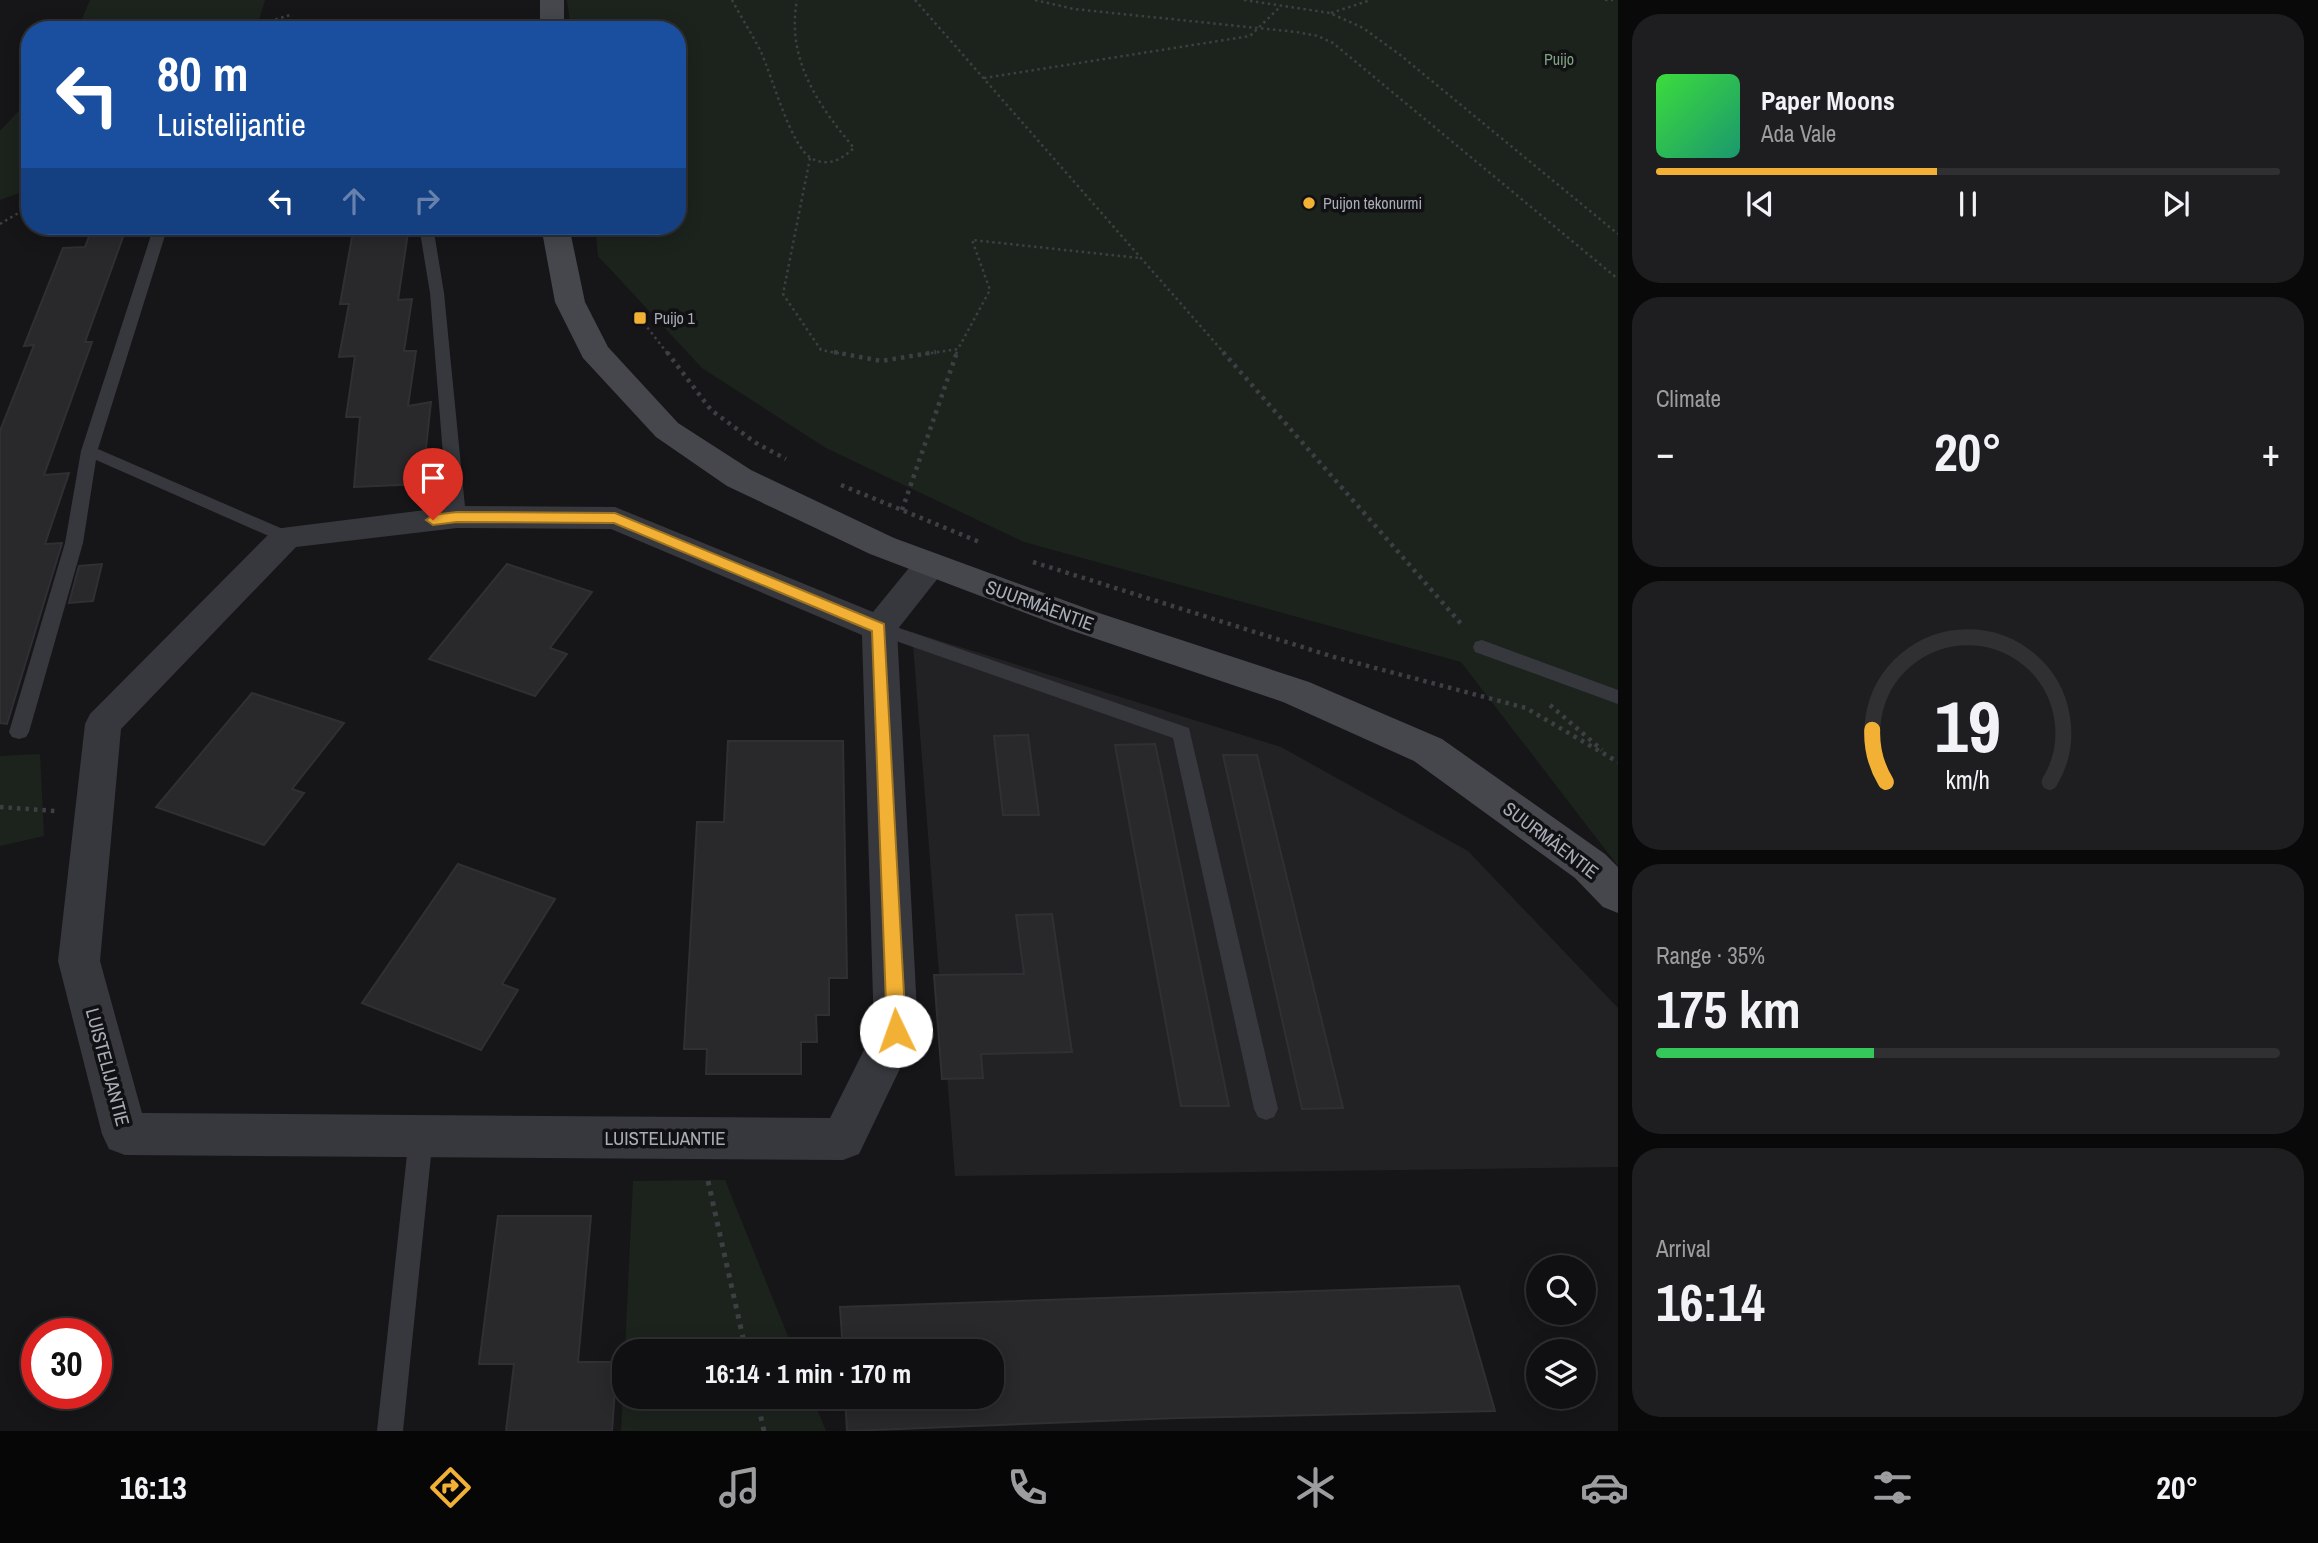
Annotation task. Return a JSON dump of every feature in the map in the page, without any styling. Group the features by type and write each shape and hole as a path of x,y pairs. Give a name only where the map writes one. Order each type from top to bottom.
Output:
{"main road":[{"path":"552,0 552,21"},
{"name":"SUURMÄENTIE","path":"557,235 570,302 594,351 667,430 739,478 882,546 930,565 1083,621 1296,692 1428,750 1590,866 1618,895"}],"street":[{"path":"286,537 457,517 615,518 879,628 930,565"},
{"name":"LUISTELIJANTIE","path":"286,537 103,724 79,961 124,1134 843,1139 896,1031 879,628"}],"lane":[{"path":"19,732 74,543 89,451 159,235"},
{"path":"427,235 437,293 457,517"},
{"path":"89,451 286,537"},
{"path":"879,628 1182,733 1266,1109"},
{"path":"1482,647 1618,697"},
{"path":"390,1431 421,1136"}],"path":[{"path":"732,0 761,53 798,146 810,158 823,162 840,162 853,148 799,68 791,17 797,0"},
{"path":"915,0 1482,647"},
{"path":"1035,0 1074,9 1318,36 1333,43 1618,279"},
{"path":"1244,0 1330,13 1363,28 1399,54 1618,234"},
{"path":"1330,13 1371,0"},
{"path":"1605,0 1614,0"},
{"path":"984,79 1250,36 1282,5"},
{"path":"270,21 290,15"},
{"path":"810,158 783,294 821,350 881,361 958,349"},
{"path":"0,224 21,211"},
{"path":"902,510 958,349 990,290 972,240 1139,258"},
{"path":"640,318 711,410 756,443 788,460"},
{"path":"832,481 984,544"},
{"path":"1033,562 1334,657 1526,708 1618,762"},
{"path":"1541,698 1610,757"},
{"path":"0,807 94,814"},
{"path":"698,1138 743,1339"},
{"path":"759,1409 764,1431"}],"shaded area":[{"path":"912,632 1281,747 1468,851 1618,1008 1618,1167 955,1176"}],"green space":[{"path":"90,0 265,0 259,21 81,21"},
{"name":"Puijo","path":"567,0 1618,0 1618,866 1461,662 1024,542 826,448 702,368 598,256 596,235 686,235 686,21 570,21"},
{"path":"21,109 21,192 0,200 0,131"},
{"path":"40,754 44,836 0,846 0,756"},
{"path":"725,1180 789,1339 626,1339 633,1181"},
{"path":"622,1409 817,1409 826,1431 621,1431"}],"building":[{"path":"90,235 124,235 85,342 92,342 44,475 69,473 45,544 62,543 7,724 0,723 0,431 34,345 24,346 63,248 85,247"},
{"path":"352,235 408,235 398,300 412,299 404,351 416,351 408,406 431,402 422,484 354,487 360,417 346,417 355,356 339,357 349,304 340,304"},
{"path":"102,564 93,601 69,603 79,566"},
{"path":"507,564 592,592 550,648 567,654 535,696 429,659"},
{"path":"252,693 344,723 292,789 304,793 264,845 156,807"},
{"path":"1028,735 1039,815 1003,815 994,736"},
{"path":"728,741 843,741 847,978 829,978 829,1015 816,1015 817,1042 801,1042 801,1074 706,1074 707,1049 684,1049 697,822 724,822"},
{"path":"1155,744 1229,1106 1181,1106 1115,745"},
{"path":"1223,755 1257,755 1343,1108 1302,1109"},
{"path":"458,864 555,899 502,984 518,990 481,1050 362,1003"},
{"path":"1052,914 1072,1052 981,1054 983,1078 942,1079 934,975 1024,974 1016,915"},
{"path":"498,1216 591,1216 578,1362 612,1362 612,1431 506,1431 514,1364 479,1364"},
{"path":"1459,1286 1495,1411 1178,1418 847,1431 846,1409 1004,1409 1004,1339 842,1339 840,1307"}],"place":[{"name":"Puijon tekonurmi","path":"1309,203"},
{"name":"Puijo 1","path":"640,318"}],"route":[{"path":"433,520 457,517 615,518 879,628 896,1031"}]}
